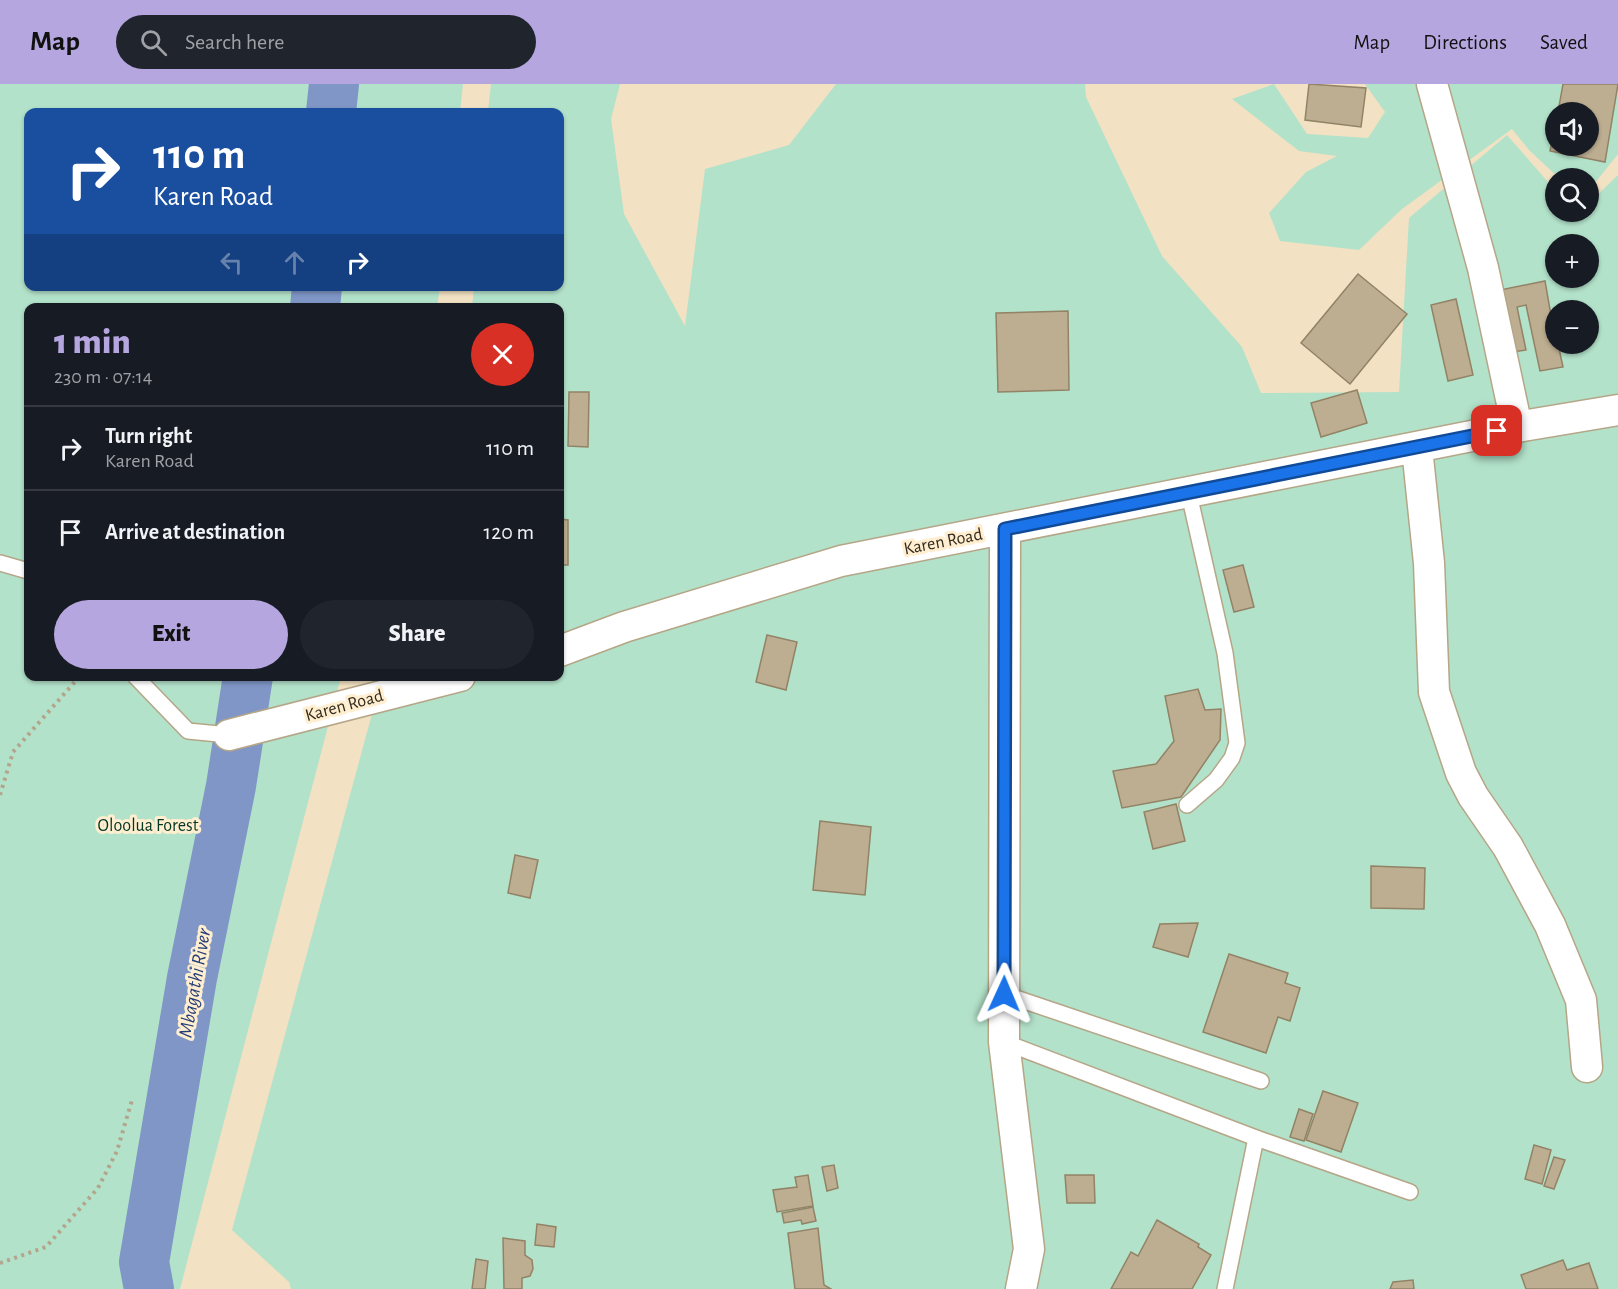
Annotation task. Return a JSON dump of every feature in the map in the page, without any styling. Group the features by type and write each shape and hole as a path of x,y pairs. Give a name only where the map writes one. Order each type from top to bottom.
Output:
{"street":[{"path":"1432,84 1483,268 1517,427"},
{"name":"Karen Road","path":"564,650 624,627 842,561 1189,494 1517,427 1618,410"},
{"path":"1417,448 1429,563 1434,692 1461,773 1473,796 1508,847 1550,925 1581,1000 1587,1067"},
{"path":"1005,529 1004,1042 1029,1249 1021,1289"},
{"name":"Karen Road","path":"244,732 437,681"}],"lane":[{"path":"1187,805 1216,780 1232,758 1237,743 1225,652 1189,494"},
{"path":"0,563 24,570"},
{"path":"140,681 188,731 244,732"},
{"path":"1004,994 1261,1081"},
{"path":"1004,1042 1256,1138 1410,1192"},
{"path":"1225,1289 1256,1138"}],"path":[{"path":"0,795 13,752 76,681"},
{"path":"0,1263 46,1247 98,1188 117,1151 132,1100"}],"green space":[{"name":"Oloolua Forest","path":"0,84 463,84 460,108 24,108 24,291 439,291 438,303 24,303 24,681 340,681 180,1289 0,1289"},
{"path":"491,84 620,84 611,119 624,214 685,326 705,169 789,145 836,84 1085,84 1086,97 1162,256 1242,347 1261,393 1399,392 1409,218 1507,135 1545,179 1545,222 1599,222 1599,193 1618,175 1618,1289 291,1289 289,1282 232,1230 381,681 564,681 564,303 472,303 474,291 564,291 564,108 488,108"},
{"path":"1274,84 1307,134 1368,138 1385,112 1365,84 1618,84 1618,154 1599,178 1599,168 1548,168 1529,150 1512,129 1402,209 1359,250 1280,241 1269,213 1306,172 1337,156 1299,151 1232,99"}],"building":[{"path":"1309,84 1366,88 1361,127 1305,120"},
{"path":"1563,84 1618,84 1605,162 1575,156 1599,156 1599,102 1560,102"},
{"path":"1358,274 1407,314 1350,384 1301,343"},
{"path":"1545,281 1548,300 1545,300 1545,354 1560,354 1563,367 1540,371 1526,305 1517,307 1526,350 1513,352 1500,290"},
{"path":"1456,299 1473,375 1448,381 1431,305"},
{"path":"1068,311 1069,390 998,392 996,313"},
{"path":"1357,390 1367,423 1321,437 1311,403"},
{"path":"569,392 589,392 588,447 568,446"},
{"path":"564,520 568,520 568,565 564,565"},
{"path":"1243,565 1254,607 1234,612 1223,570"},
{"path":"767,635 797,642 786,690 756,682"},
{"path":"1198,689 1205,710 1221,709 1220,740 1181,797 1122,808 1113,771 1156,764 1174,741 1165,696"},
{"path":"1176,804 1185,841 1153,849 1144,812"},
{"path":"820,821 871,827 865,895 813,890"},
{"path":"515,855 538,860 530,898 508,893"},
{"path":"1371,866 1425,868 1424,909 1371,908"},
{"path":"1198,923 1188,957 1153,947 1160,924"},
{"path":"1229,954 1288,973 1285,983 1300,988 1290,1021 1278,1017 1266,1053 1203,1032"},
{"path":"1323,1091 1358,1103 1341,1152 1306,1140"},
{"path":"1299,1109 1313,1114 1304,1141 1290,1137"},
{"path":"1534,1145 1551,1150 1542,1184 1525,1179"},
{"path":"1554,1157 1565,1160 1554,1189 1544,1186"},
{"path":"834,1165 838,1188 827,1191 822,1167"},
{"path":"808,1175 813,1206 777,1212 773,1190 797,1187 795,1177"},
{"path":"1065,1175 1094,1175 1095,1203 1067,1203"},
{"path":"813,1207 816,1221 802,1224 801,1220 784,1223 782,1213"},
{"path":"1157,1220 1199,1244 1198,1247 1211,1255 1192,1289 1111,1289 1131,1252 1138,1256"},
{"path":"537,1224 556,1227 554,1247 535,1245"},
{"path":"818,1228 824,1285 831,1289 795,1289 788,1233"},
{"path":"503,1238 525,1241 525,1255 532,1260 533,1269 530,1276 522,1278 522,1289 504,1289"},
{"path":"476,1259 488,1261 485,1289 472,1289"},
{"path":"1563,1260 1567,1270 1589,1263 1598,1289 1526,1289 1521,1275"},
{"path":"1413,1280 1414,1289 1390,1289 1393,1282"}],"waterway":[{"name":"Mbagathi River","path":"331,108 334,84"},
{"name":"Mbagathi River","path":"315,303 317,291"},
{"name":"Mbagathi River","path":"149,1289 144,1262 192,978 231,786 247,681"}],"route":[{"path":"1004,994 1005,529 1497,431"}]}
